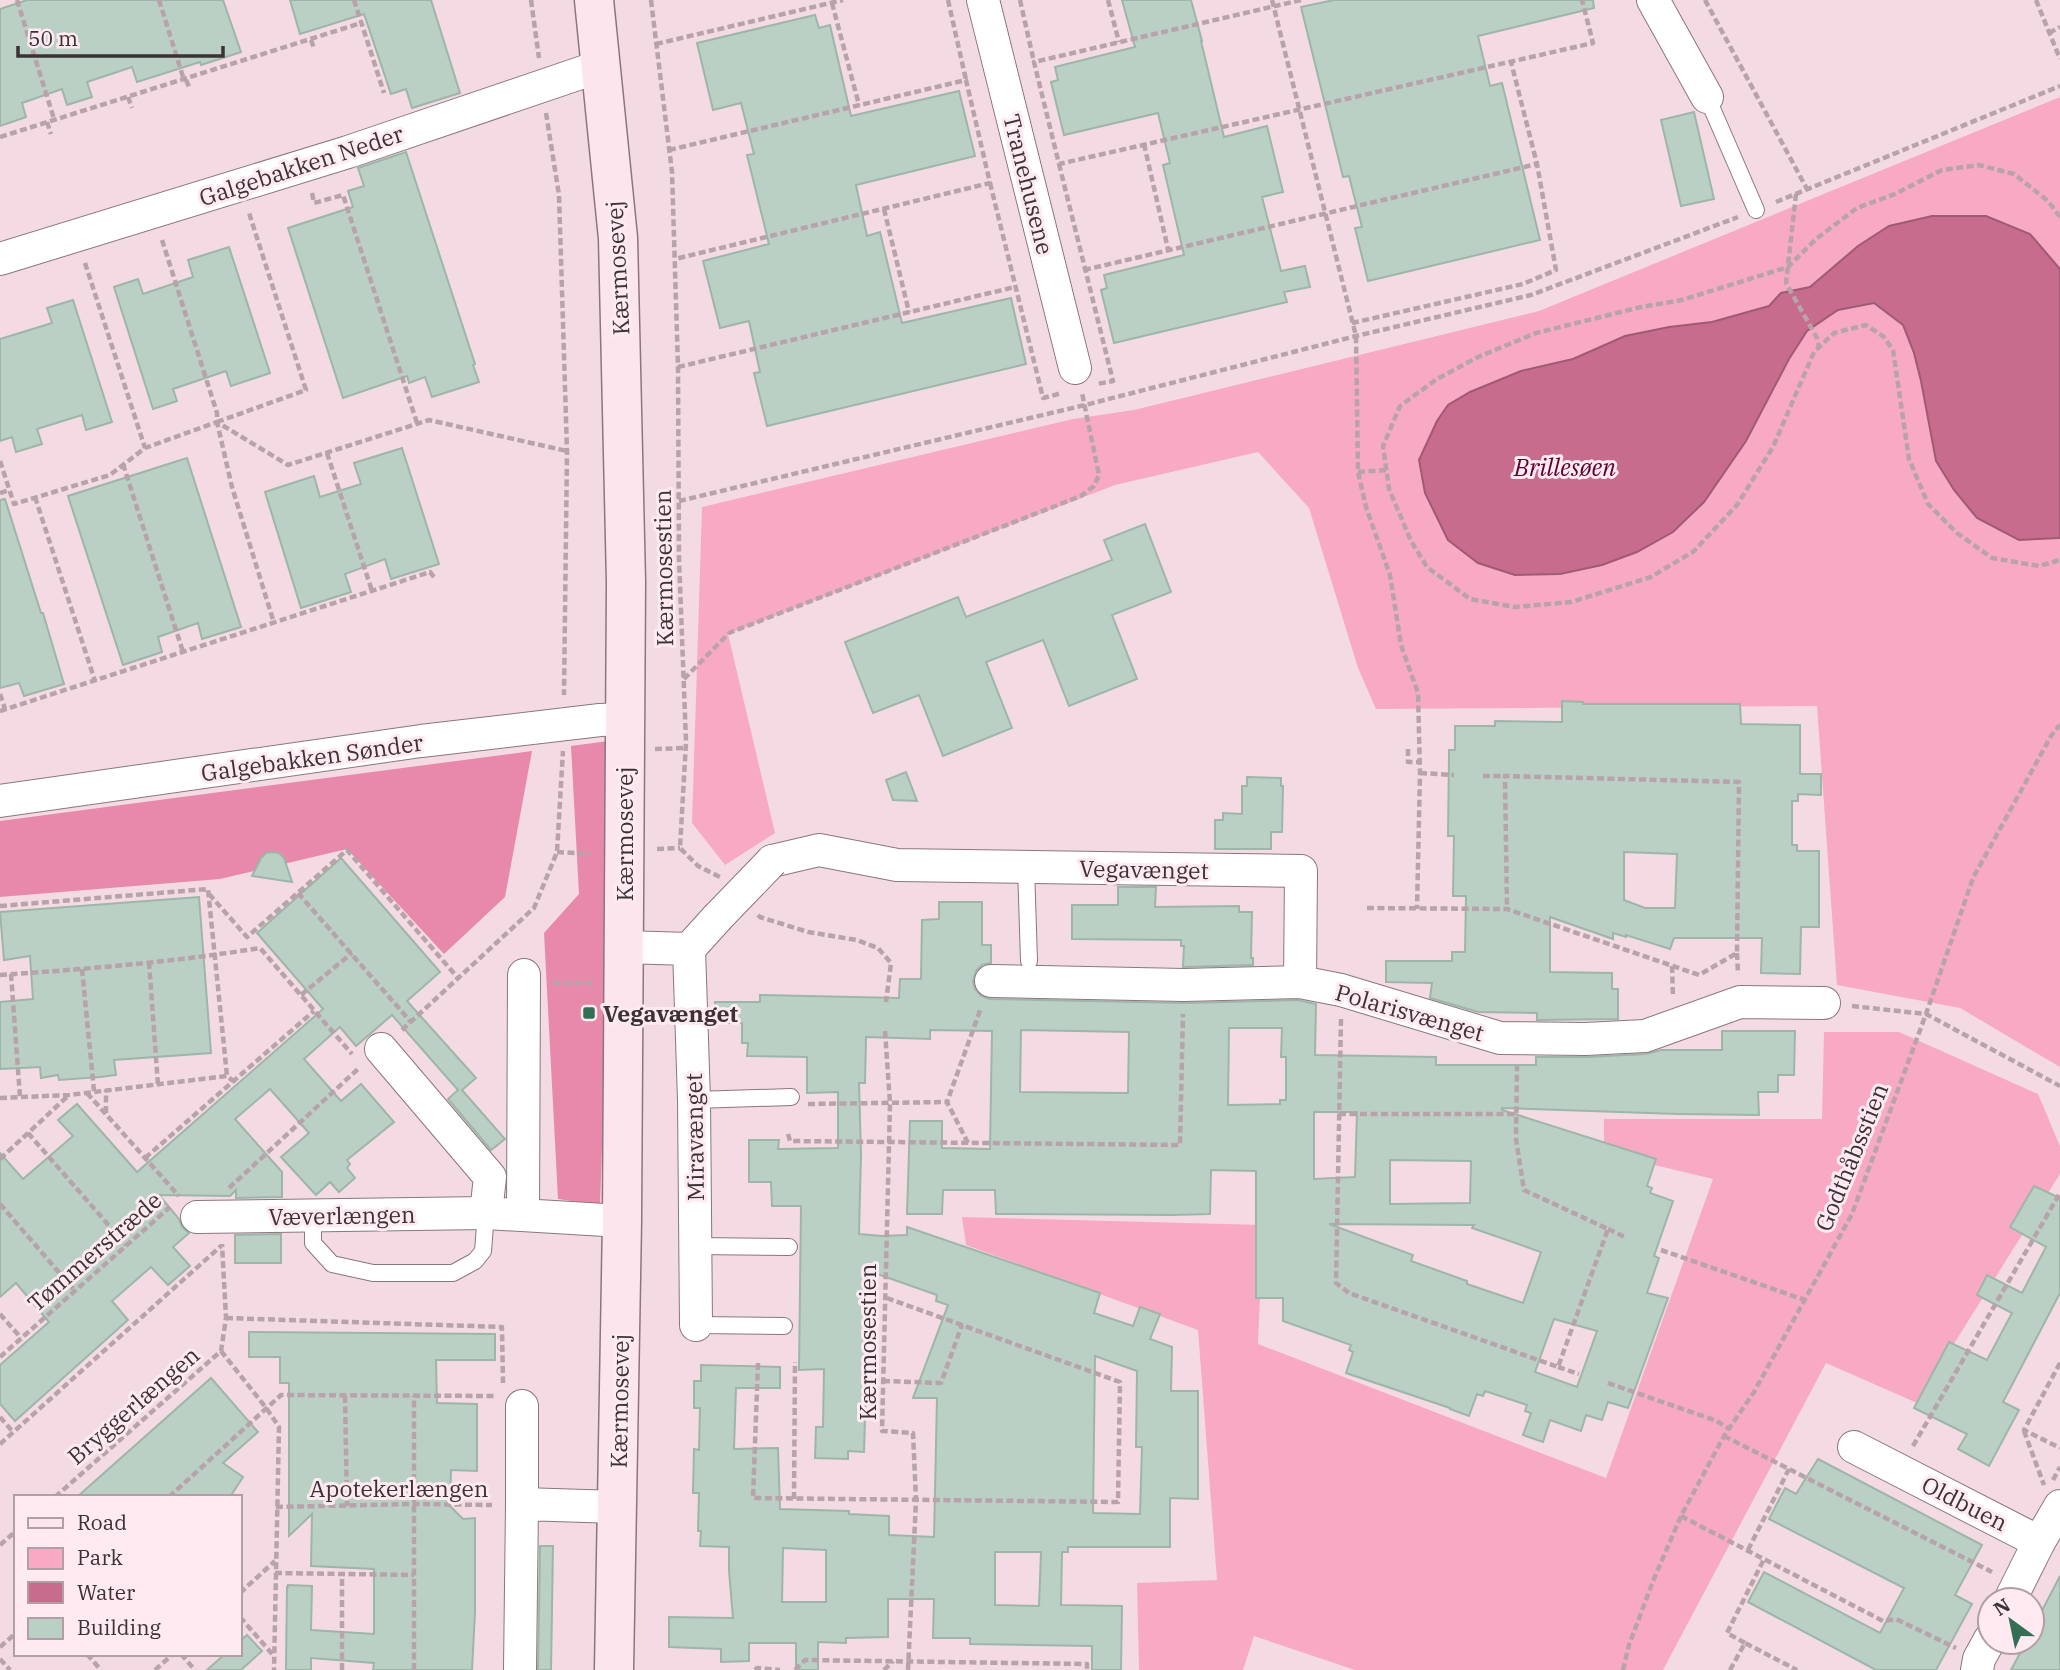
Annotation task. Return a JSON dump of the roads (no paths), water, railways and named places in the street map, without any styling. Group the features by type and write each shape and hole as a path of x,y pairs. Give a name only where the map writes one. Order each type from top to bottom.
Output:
{"street":[{"name":"Kærmosevej","path":"594,0 618,238 626,582 622,1221 614,1670"},
{"name":"Tranehusene","path":"983,0 1072,380"},
{"path":"1653,0 1707,97"},
{"name":"Galgebakken Neder","path":"0,258 303,166 601,66"},
{"name":"Galgebakken Sønder","path":"0,801 421,741 624,719"},
{"name":"Vegavænget","path":"689,949 772,861 819,850 897,865 1301,871 1300,982"},
{"path":"624,947 689,949"},
{"name":"Miravænget","path":"689,949 694,1100 696,1325"},
{"path":"523,1215 534,979"},
{"name":"Polarisvænget","path":"991,981 1184,985 1300,982 1341,990 1500,1038 1518,1039 1645,1036 1740,1002 1824,1003"},
{"path":"367,1053 491,1177 486,1213"},
{"name":"Væverlængen","path":"189,1208 313,1215 486,1213 622,1221"},
{"path":"520,1670 522,1406"},
{"name":"Oldbuen","path":"1854,1447 2039,1542"},
{"path":"2017,1586 2039,1542 2053,1499"},
{"path":"522,1504 617,1507"}],"lane":[{"path":"1707,97 1756,210"},
{"path":"1026,867 1029,961"},
{"path":"694,1100 791,1097"},
{"path":"313,1215 313,1243 332,1264 373,1273 453,1273 475,1261 483,1251 486,1213"},
{"path":"695,1245 789,1247"},
{"path":"696,1325 784,1326"}],"water":[{"name":"Brillesøen","path":"1932,216 1986,216 2030,234 2060,269 2060,538 2019,540 1977,518 1954,490 1936,461 1921,381 1903,325 1874,303 1838,310 1807,331 1789,359 1746,441 1704,502 1673,532 1637,552 1602,565 1560,574 1515,575 1478,563 1448,540 1425,493 1419,460 1437,421 1448,405 1470,392 1521,371 1573,359 1625,336 1712,322 1769,306 1781,293 1810,287 1858,246 1889,226"}],"place":[{"name":"Vegavænget","path":"589,1013"}]}
